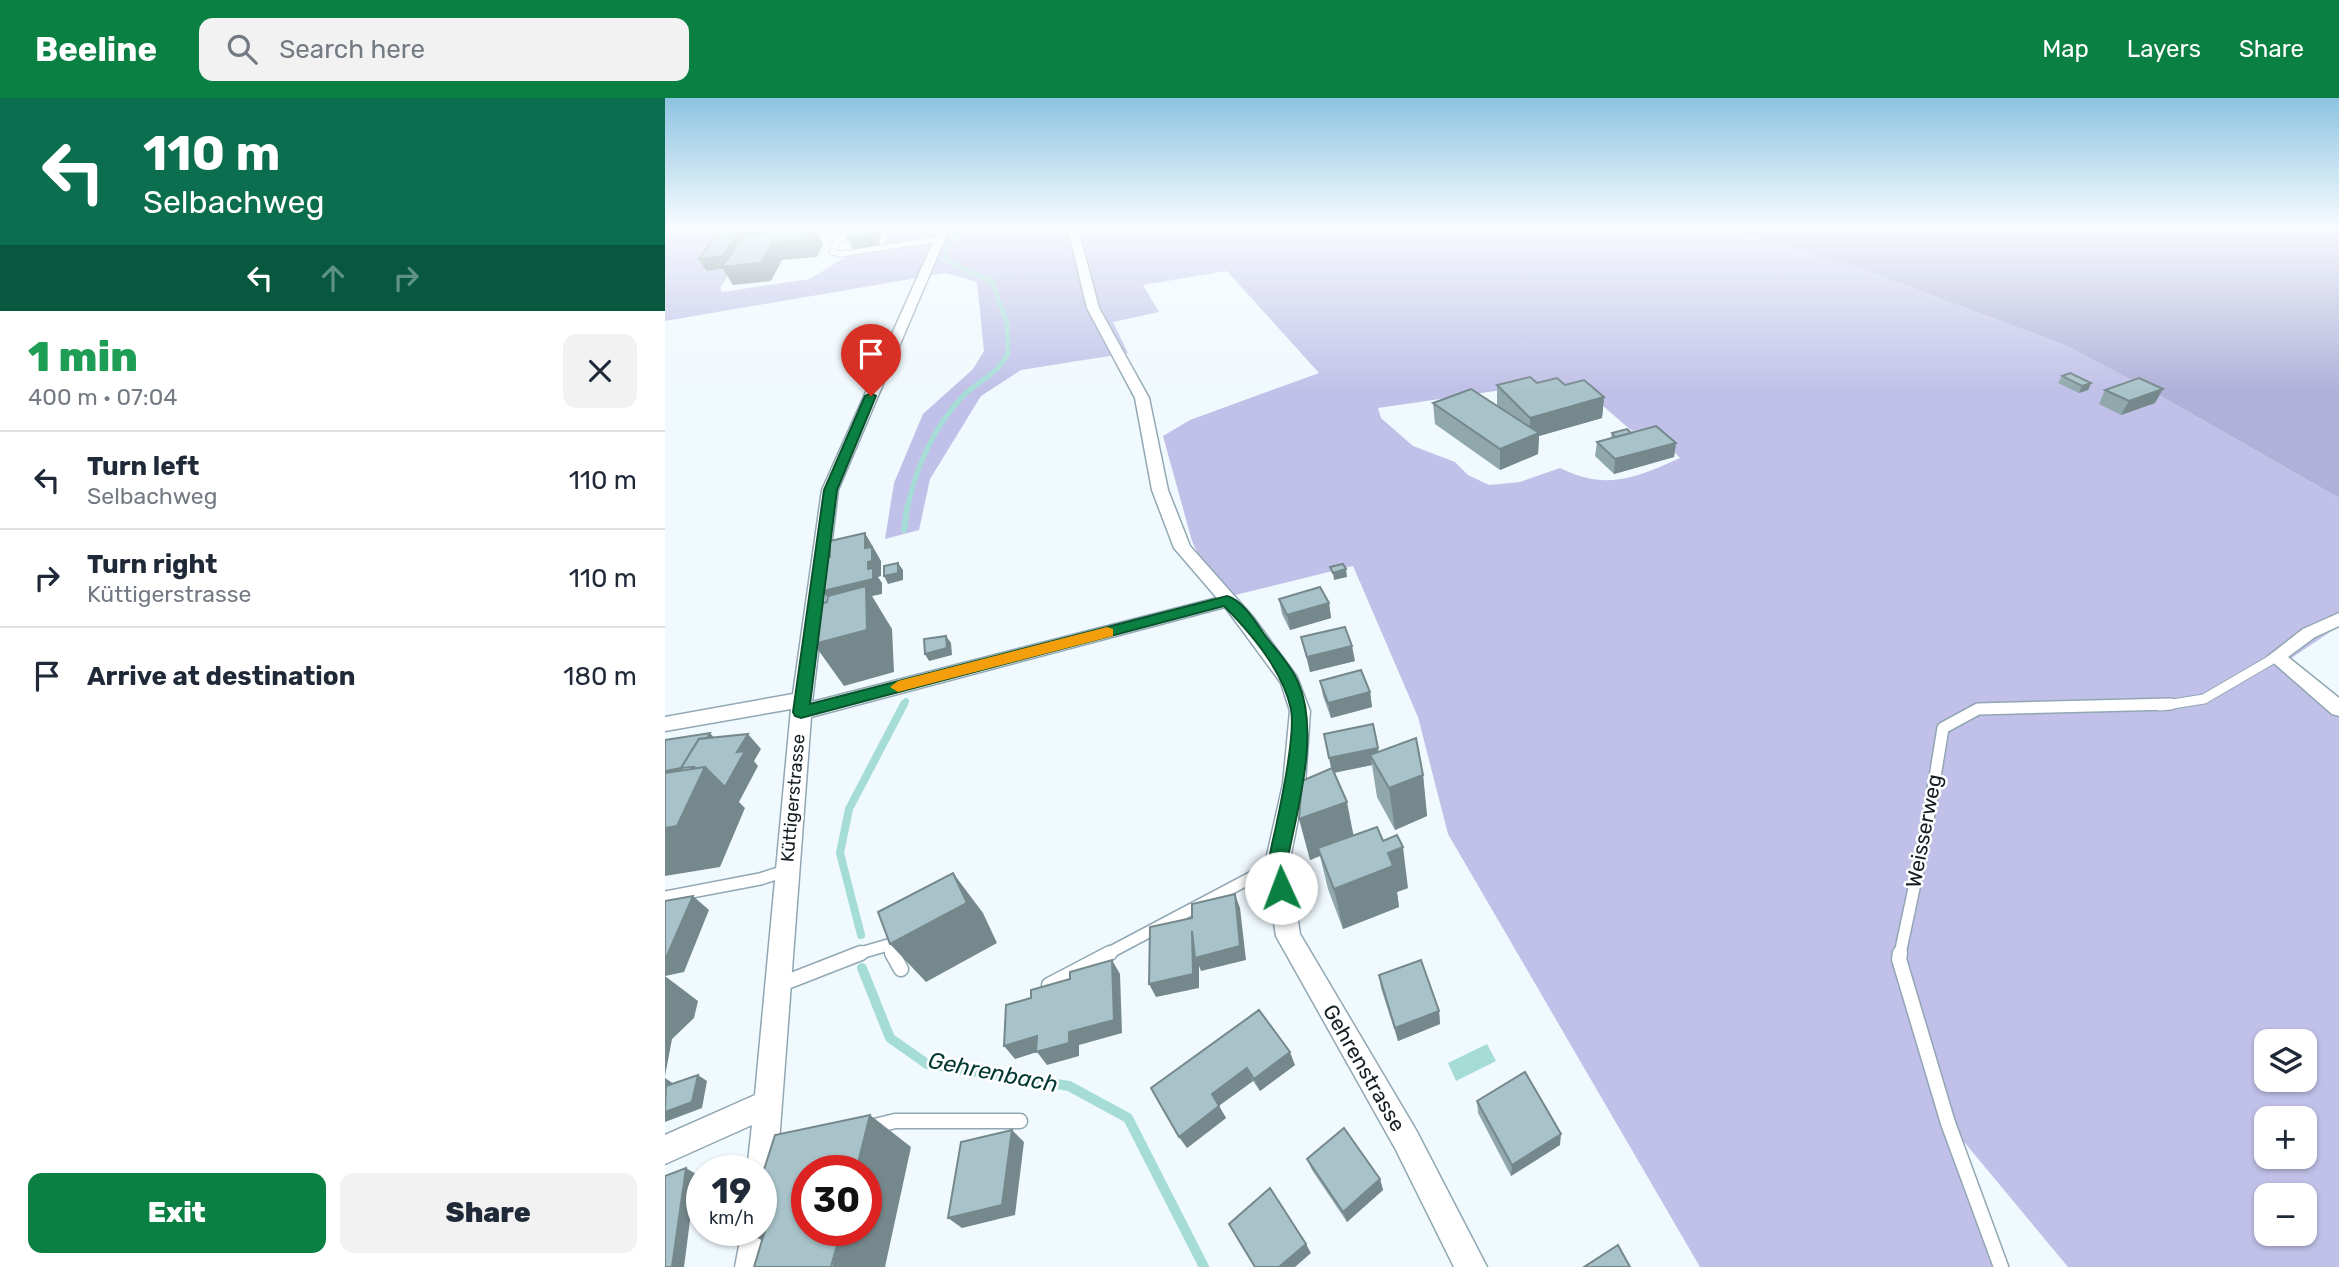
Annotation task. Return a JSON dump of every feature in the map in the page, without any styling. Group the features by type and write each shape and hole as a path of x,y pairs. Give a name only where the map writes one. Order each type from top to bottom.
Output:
{"street":[{"name":"Küttigerstrasse","path":"769,1155 766,1104 801,706 831,490 921,284"},
{"name":"Gehrenstrasse","path":"1088,284 1093,309 1142,398 1160,490 1182,548 1247,621 1290,682 1300,711 1294,784 1277,864 1288,936 1406,1140 1471,1267"},
{"path":"665,724 801,706 1227,601"},
{"path":"2339,619 2309,633 2276,657 2339,709"},
{"path":"665,1150 766,1104"},
{"path":"751,1267 754,1246"}],"lane":[{"name":"Weisserweg","path":"2001,1267 1948,1123 1899,959 1926,832 1943,727 1978,709 2154,707 2204,699 2276,657"},
{"path":"1049,985 1277,864"},
{"path":"665,897 759,879 786,871"},
{"path":"775,986 888,945 901,969"},
{"path":"856,1131 895,1121 1020,1121"}],"shaded area":[{"path":"665,284 723,284 720,288 722,292 779,284 884,284 665,321"},
{"path":"977,284 1152,284 1143,285 1159,312 1113,322 1128,353 1021,370 981,396 930,479 919,530 885,539 894,483 923,414 973,369 984,351"},
{"path":"1238,284 1900,284 2065,345 2150,390 2339,498 2339,626 2290,659 2339,702 2339,1267 2068,1267 1950,1125 2001,1267 1700,1267 1448,834 1418,717 1353,566 1219,599 1192,541 1163,436 1190,420 1319,373","holes":["1502,390 1588,393 1632,431 1652,427 1680,458 1621,479 1592,479 1560,468 1520,482 1489,485 1468,475 1455,462 1413,446 1381,418 1378,408"]},
{"path":"1900,284 2339,284 2339,498 2150,390 2065,345"},
{"path":"1487,1044 1496,1061 1456,1081 1448,1063"}],"building":[{"path":"2070,373 2091,383 2082,386 2062,376"},
{"path":"1530,377 1537,383 1557,378 1565,385 1584,380 1604,397 1530,418 1497,385"},
{"path":"2139,378 2163,389 2129,401 2105,390"},
{"path":"1471,389 1539,433 1500,449 1433,403"},
{"path":"1656,426 1676,443 1615,459 1597,442"},
{"path":"1627,429 1631,433 1615,437 1612,433"},
{"path":"865,533 865,548 872,547 872,561 868,562 868,569 873,568 873,579 823,591 825,558 830,557 830,541"},
{"path":"898,563 898,573 884,576 884,566"},
{"path":"1343,564 1346,569 1333,573 1330,567"},
{"path":"866,586 867,630 814,644 820,604 827,602 828,596"},
{"path":"1320,587 1329,603 1287,615 1279,599"},
{"path":"1345,627 1352,646 1307,657 1301,637"},
{"path":"946,636 947,648 925,654 924,639"},
{"path":"1361,670 1370,692 1328,703 1320,681"},
{"path":"1373,724 1378,748 1329,758 1324,734"},
{"path":"710,733 707,738 699,739 681,768 665,771 665,740"},
{"path":"748,734 737,752 745,751 725,787 705,767 681,768 699,739"},
{"path":"1416,738 1423,775 1389,788 1370,755"},
{"path":"705,767 677,826 665,828 665,773"},
{"path":"1332,768 1347,802 1299,819 1302,781"},
{"path":"1377,827 1383,841 1397,835 1403,847 1388,853 1393,866 1334,889 1318,848"},
{"path":"953,873 967,903 890,944 878,912"},
{"path":"1235,894 1240,946 1195,958 1192,931 1193,974 1149,984 1150,927 1192,918 1192,904"},
{"path":"693,896 666,958 665,958 665,901"},
{"path":"1112,960 1114,1020 1069,1032 1069,1043 1036,1052 1037,1036 1004,1046 1006,1005 1031,998 1031,990 1070,979 1070,972"},
{"path":"1421,960 1439,1011 1395,1028 1379,975"},
{"path":"1259,1010 1290,1052 1254,1079 1247,1068 1212,1094 1219,1106 1179,1137 1151,1088"},
{"path":"1525,1072 1561,1134 1512,1165 1477,1101"},
{"path":"698,1075 692,1102 665,1112 666,1086"},
{"path":"870,1115 860,1155 791,1155 791,1246 837,1246 831,1267 754,1267 760,1246 777,1246 777,1155 769,1155 775,1135"},
{"path":"1344,1128 1380,1179 1343,1212 1307,1159"},
{"path":"1012,1130 1002,1205 948,1218 961,1142"},
{"path":"686,1168 672,1267 665,1267 665,1176"},
{"path":"1270,1188 1306,1244 1279,1267 1255,1267 1229,1224"},
{"path":"1618,1245 1630,1267 1584,1267"}],"waterway":[{"name":"Gehrenbach","path":"993,284 1007,323 1008,352"},
{"name":"Gehrenbach","path":"907,509 921,464 942,422 968,391 1000,366 1008,352"},
{"name":"Gehrenbach","path":"904,530 907,507"},
{"name":"Gehrenbach","path":"903,706 906,701"},
{"name":"Gehrenbach","path":"861,935 840,853 849,809 904,704"},
{"name":"Gehrenbach","path":"862,968 890,1038 927,1064 1069,1086 1128,1118 1204,1267"}],"slow traffic":[{"path":"898,687 1107,632"}],"route":[{"path":"871,396 831,490 819,556 801,712 1227,601 1247,621 1290,682 1300,711 1294,784 1277,864 1281,888"}]}
